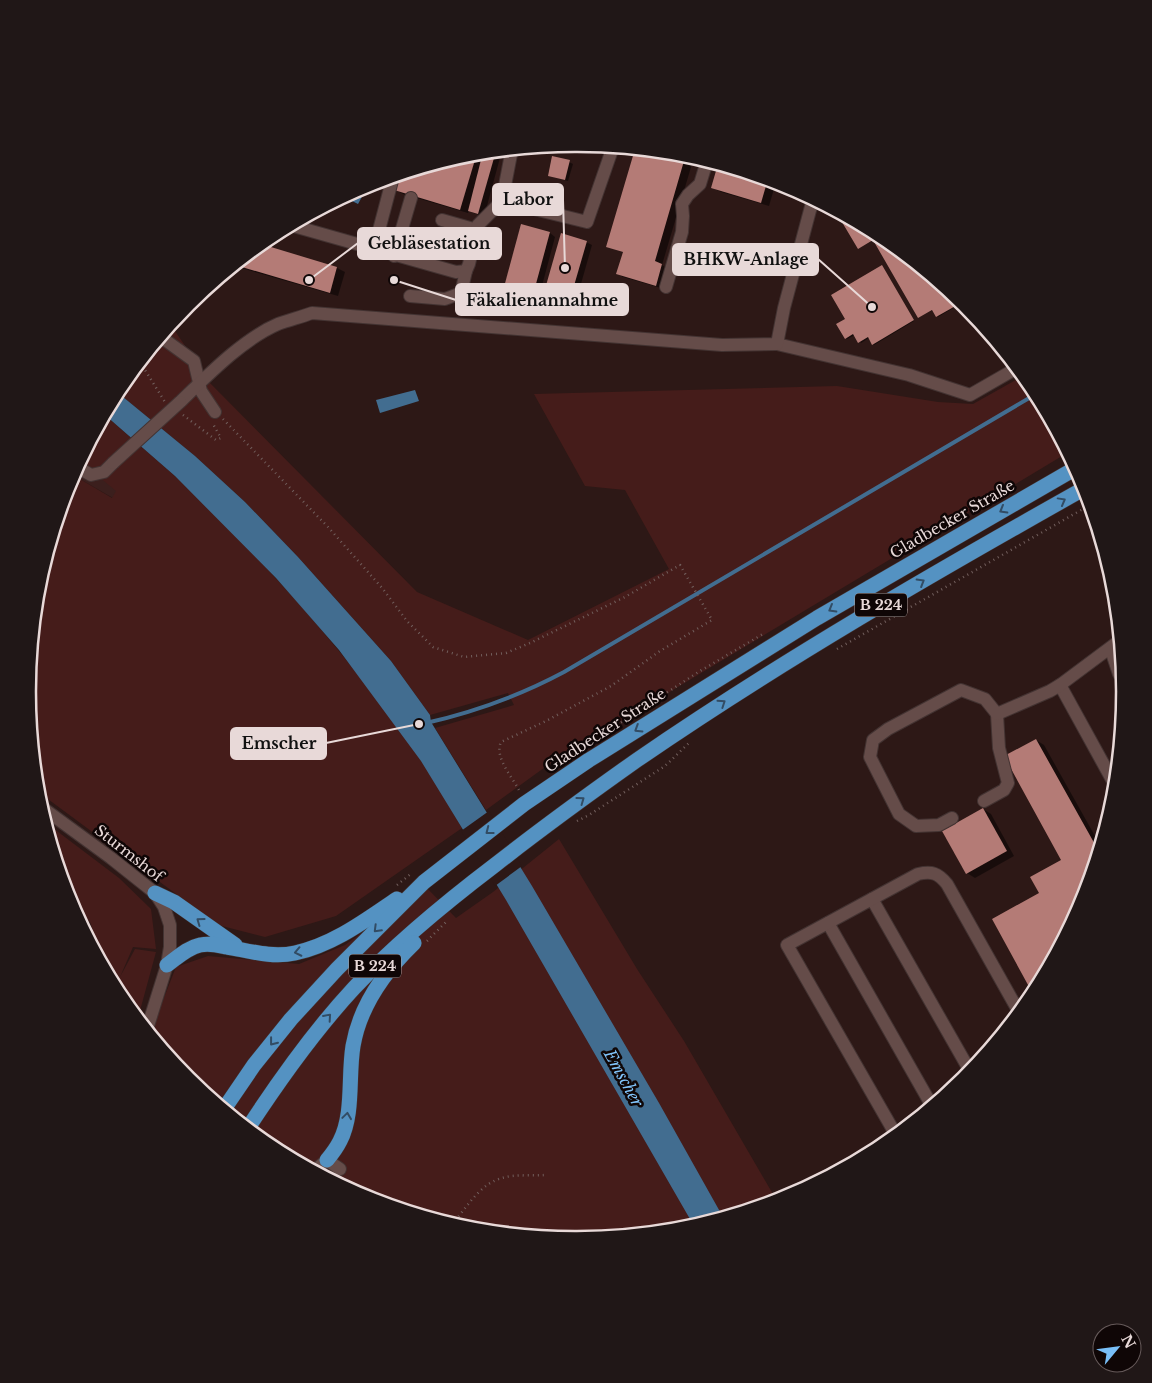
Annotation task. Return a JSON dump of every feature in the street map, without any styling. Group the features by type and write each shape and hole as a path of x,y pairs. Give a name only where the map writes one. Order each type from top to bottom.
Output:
{"highway":[{"name":"Gladbecker Straße","path":"228,1104 254,1065 304,1004 419,877 454,858 522,797 589,760 817,618 1069,472"},
{"name":"B 224","path":"251,1123 297,1055 354,988 389,952 468,886 541,829 616,775 750,684 968,554 1078,492"},
{"path":"168,964 187,950 211,943 266,955 295,953 318,946 357,926 419,877"},
{"path":"327,1160 340,1140 347,1120 353,1046 358,1024 367,1002 381,979 400,956 468,886"},
{"path":"155,893 174,902 240,949"}],"street":[{"path":"502,201 587,222 611,153"},
{"path":"410,296 445,299 461,293 478,225 502,201 511,156"},
{"path":"666,287 682,232 682,204 688,195 700,184 705,167"},
{"path":"374,249 391,185"},
{"path":"394,256 411,198"},
{"path":"778,344 784,308 811,205"},
{"path":"442,220 477,230"},
{"path":"300,228 394,256 456,272 466,271"},
{"path":"84,471 91,475 104,472 220,364 257,336 278,324 312,313 722,345 778,344 909,375 970,395 1010,371"},
{"path":"166,341 194,361 201,391 215,412"},
{"path":"997,714 1050,691 1114,645"},
{"path":"1060,685 1109,774"},
{"path":"952,818 939,825 916,826 899,814 870,757 873,740 888,729 961,690 986,699 997,714 999,748 1008,783 1004,790 984,801"},
{"name":"Sturmshof","path":"51,814 155,893 164,907 170,925 171,936 168,964 149,1022"},
{"path":"892,1129 787,944 918,874 929,872 938,874 947,884 1015,1005"},
{"path":"872,898 966,1064"},
{"path":"828,923 929,1100"},
{"path":"319,1166 327,1160 340,1169"}],"path":[{"path":"216,440 221,438 210,418 215,412 328,527 383,589 407,621 433,647 464,657 506,653 530,643 625,596 680,565 712,620 660,651 611,686 546,722 501,742 498,748 499,755 522,797"},
{"path":"831,652 1084,509"},
{"path":"575,822 665,766 681,749 693,740"},
{"path":"392,888 419,877"},
{"path":"424,944 449,920"},
{"path":"457,1218 482,1189 494,1180 504,1177 545,1175"}],"shaded area":[{"path":"175,331 210,383 417,592 528,640 669,569 625,490 585,486 534,394 837,386 938,402 973,404 1016,380 1043,422 1062,456 548,765 486,810 435,728 514,705 508,693 430,715 391,661 298,557 245,502 195,456 124,397 148,363"},
{"path":"110,420 176,477 210,510 306,612 366,684 394,722 437,785 462,828 336,916 265,937 218,925 47,799 37,727 36,692 37,656 47,586 65,518 80,479 112,498 116,491 86,466"},
{"path":"86,466 117,490 113,498 80,479"},
{"path":"55,829 119,878 151,909 156,949 133,947 120,977 135,949 156,952 140,1009 109,961 77,898"},
{"path":"559,839 637,969 684,1041 773,1194 716,1213 681,1221 611,1230 541,1230 506,1227 436,1213 403,1203 337,1176 276,1140 247,1120 194,1073 152,1025 176,967 208,956 299,964 345,945 425,886 456,918 493,892"}],"water":[{"path":"362,196 358,204 351,201"},
{"path":"415,390 419,401 380,413 376,400"},
{"path":"124,397 195,456 245,502 298,557 391,661 430,715 431,722 532,886 720,1212 690,1219 506,900 421,761 339,650 276,578 175,476 110,420"}],"pier":[{"path":"489,811 522,866 495,886 461,831"}],"building":[{"path":"633,155 684,163 655,261 662,264 656,286 616,274 623,252 606,247"},
{"path":"552,156 570,160 565,180 548,176"},
{"path":"494,158 478,214 468,211 481,160"},
{"path":"474,161 460,210 394,190 397,182 403,180"},
{"path":"716,170 766,186 761,203 711,188"},
{"path":"842,222 872,241 858,249"},
{"path":"521,224 550,232 533,295 504,287"},
{"path":"561,233 587,241 569,303 543,296"},
{"path":"874,242 905,263 954,307 936,317 932,310 918,318"},
{"path":"270,247 337,267 330,293 242,267"},
{"path":"882,265 914,320 872,345 868,337 858,343 853,334 845,339 836,324 845,319 831,295"},
{"path":"1036,739 1094,842 1075,898 1060,930 1028,985 992,919 1039,893 1030,877 1061,860 1004,756"},
{"path":"983,808 1007,851 966,874 942,831"}],"waterway":[{"path":"426,723 462,714 497,702 564,672 1029,398"}],"place":[{"name":"Labor","path":"565,268"},
{"name":"Gebläsestation","path":"309,280"},
{"name":"Fäkalienannahme","path":"394,280"},
{"name":"BHKW-Anlage","path":"872,307"},
{"name":"Emscher","path":"419,724"}]}
